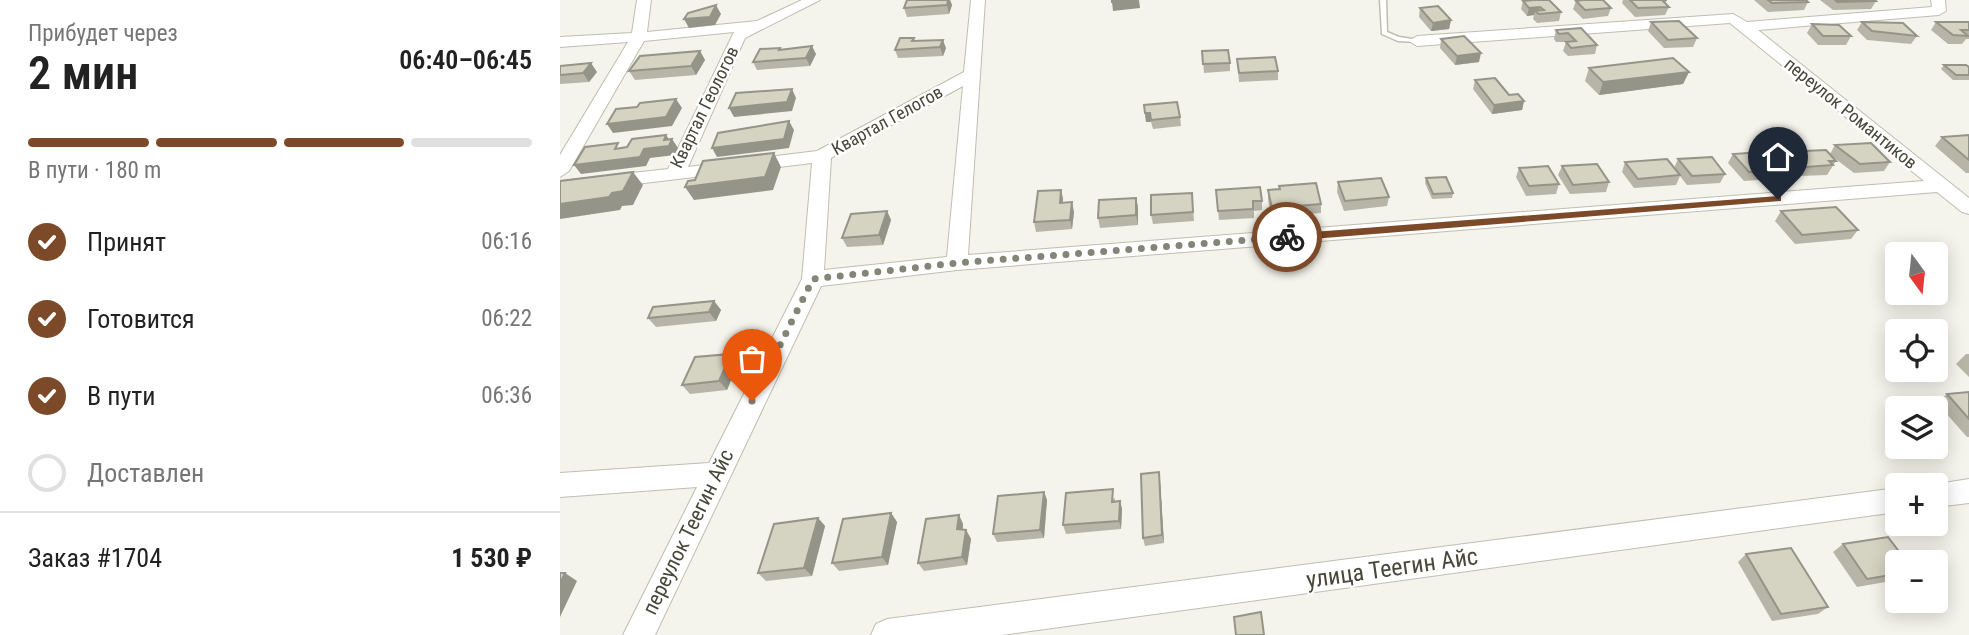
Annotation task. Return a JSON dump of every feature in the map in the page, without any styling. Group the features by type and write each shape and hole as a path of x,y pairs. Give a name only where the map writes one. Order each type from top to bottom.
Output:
{"street":[{"path":"560,171 639,37 643,0"},
{"name":"Квартал Геологов","path":"560,187 675,174 739,35 813,0"},
{"path":"957,263 978,0"},
{"path":"1417,41 1939,11 1938,0"},
{"name":"переулок Романтиков","path":"1739,22 1969,208"},
{"name":"Квартал Геологов","path":"560,42 760,25"},
{"name":"Квартал Гелогов","path":"675,174 822,156 972,74"},
{"path":"822,156 813,279 957,263 1942,186"},
{"name":"переулок Теегин Айс","path":"639,635 813,279"},
{"path":"560,485 716,474"},
{"path":"1948,494 1969,491"},
{"name":"улица Теегин Айс","path":"887,635 1885,502"}],"lane":[{"path":"1383,0 1384,33 1398,39 1417,41"}],"building":[{"path":"907,0 948,0 947,5 904,8"},
{"path":"1549,0 1561,12 1539,14 1535,11 1544,10 1540,7 1529,8 1523,1"},
{"path":"1603,0 1611,8 1585,10 1576,1"},
{"path":"1630,0 1662,0 1669,7 1638,8"},
{"path":"1768,0 1806,0 1808,2 1772,3"},
{"path":"1835,0 1875,0 1876,1 1837,2"},
{"path":"716,5 710,17 684,19 688,13"},
{"path":"1438,6 1451,20 1433,23 1420,8"},
{"path":"1679,21 1697,38 1668,40 1651,22"},
{"path":"1862,22 1903,23 1917,36 1872,31"},
{"path":"1936,22 1969,22 1969,30 1961,30 1968,36 1953,35"},
{"path":"1812,24 1839,25 1851,36 1823,36"},
{"path":"1581,28 1597,45 1571,48 1566,42 1576,41 1568,33 1559,34 1556,30"},
{"path":"1464,36 1481,53 1457,56 1441,39"},
{"path":"900,38 914,38 912,41 943,40 940,47 895,50"},
{"path":"812,46 806,58 753,62 760,49"},
{"path":"1228,50 1230,63 1203,64 1202,51"},
{"path":"700,51 691,66 629,71 640,56"},
{"path":"1275,57 1278,71 1239,73 1237,59"},
{"path":"1673,58 1689,72 1603,82 1589,68"},
{"path":"591,63 583,73 560,75 560,66"},
{"path":"1944,65 1966,65 1969,67 1969,75 1956,75"},
{"path":"1495,78 1509,95 1518,94 1524,101 1494,105 1475,80"},
{"path":"792,89 787,102 729,108 736,93"},
{"path":"676,99 666,117 607,124 616,109"},
{"path":"1177,102 1180,117 1151,120 1150,113 1145,113 1144,105"},
{"path":"789,121 784,139 712,148 718,133"},
{"path":"666,135 664,140 672,139 669,146 644,149 640,157 574,165 585,147 618,143 615,149 627,147 632,139"},
{"path":"1969,135 1969,160 1942,137"},
{"path":"1871,143 1890,162 1860,164 1835,145"},
{"path":"1826,150 1836,161 1829,161 1833,165 1806,167 1803,163 1792,164 1782,152"},
{"path":"1762,152 1778,170 1749,172 1733,154"},
{"path":"774,153 765,177 685,187 688,181 695,180 703,161"},
{"path":"1712,157 1725,174 1692,176 1678,159"},
{"path":"1667,159 1680,175 1638,179 1625,162"},
{"path":"1597,164 1609,182 1573,185 1562,166"},
{"path":"1548,166 1559,184 1529,186 1519,168"},
{"path":"633,172 623,191 612,193 609,197 560,204 560,181"},
{"path":"1446,177 1453,193 1433,194 1426,178"},
{"path":"1381,178 1389,197 1345,201 1338,182"},
{"path":"1316,183 1321,204 1272,208 1268,190 1280,189 1279,186"},
{"path":"1260,187 1262,201 1253,201 1253,209 1218,211 1216,190"},
{"path":"1061,190 1060,203 1072,202 1070,220 1034,222 1038,191"},
{"path":"1192,193 1193,212 1151,215 1151,195"},
{"path":"1136,198 1136,215 1098,218 1099,200"},
{"path":"1836,207 1858,230 1802,235 1781,211"},
{"path":"887,211 879,235 842,238 851,214"},
{"path":"714,301 709,312 648,318 653,307"},
{"path":"731,354 719,381 682,385 695,357"},
{"path":"1969,392 1969,419 1947,394"},
{"path":"1159,472 1162,535 1143,538 1141,474"},
{"path":"1113,489 1112,502 1120,501 1119,521 1063,525 1066,493"},
{"path":"1044,492 1040,530 993,534 998,496"},
{"path":"891,513 882,557 832,563 843,519"},
{"path":"959,515 957,529 966,530 962,557 918,563 926,519"},
{"path":"818,518 804,568 758,573 774,524"},
{"path":"1888,537 1898,550 1885,550 1885,576 1867,579 1843,544"},
{"path":"1791,548 1828,607 1781,614 1746,554"},
{"path":"1261,612 1264,635 1236,635 1234,617"}],"way so far":[{"path":"752,401 813,279 957,263 1287,237"}],"route":[{"path":"1287,237 1778,199"}]}
